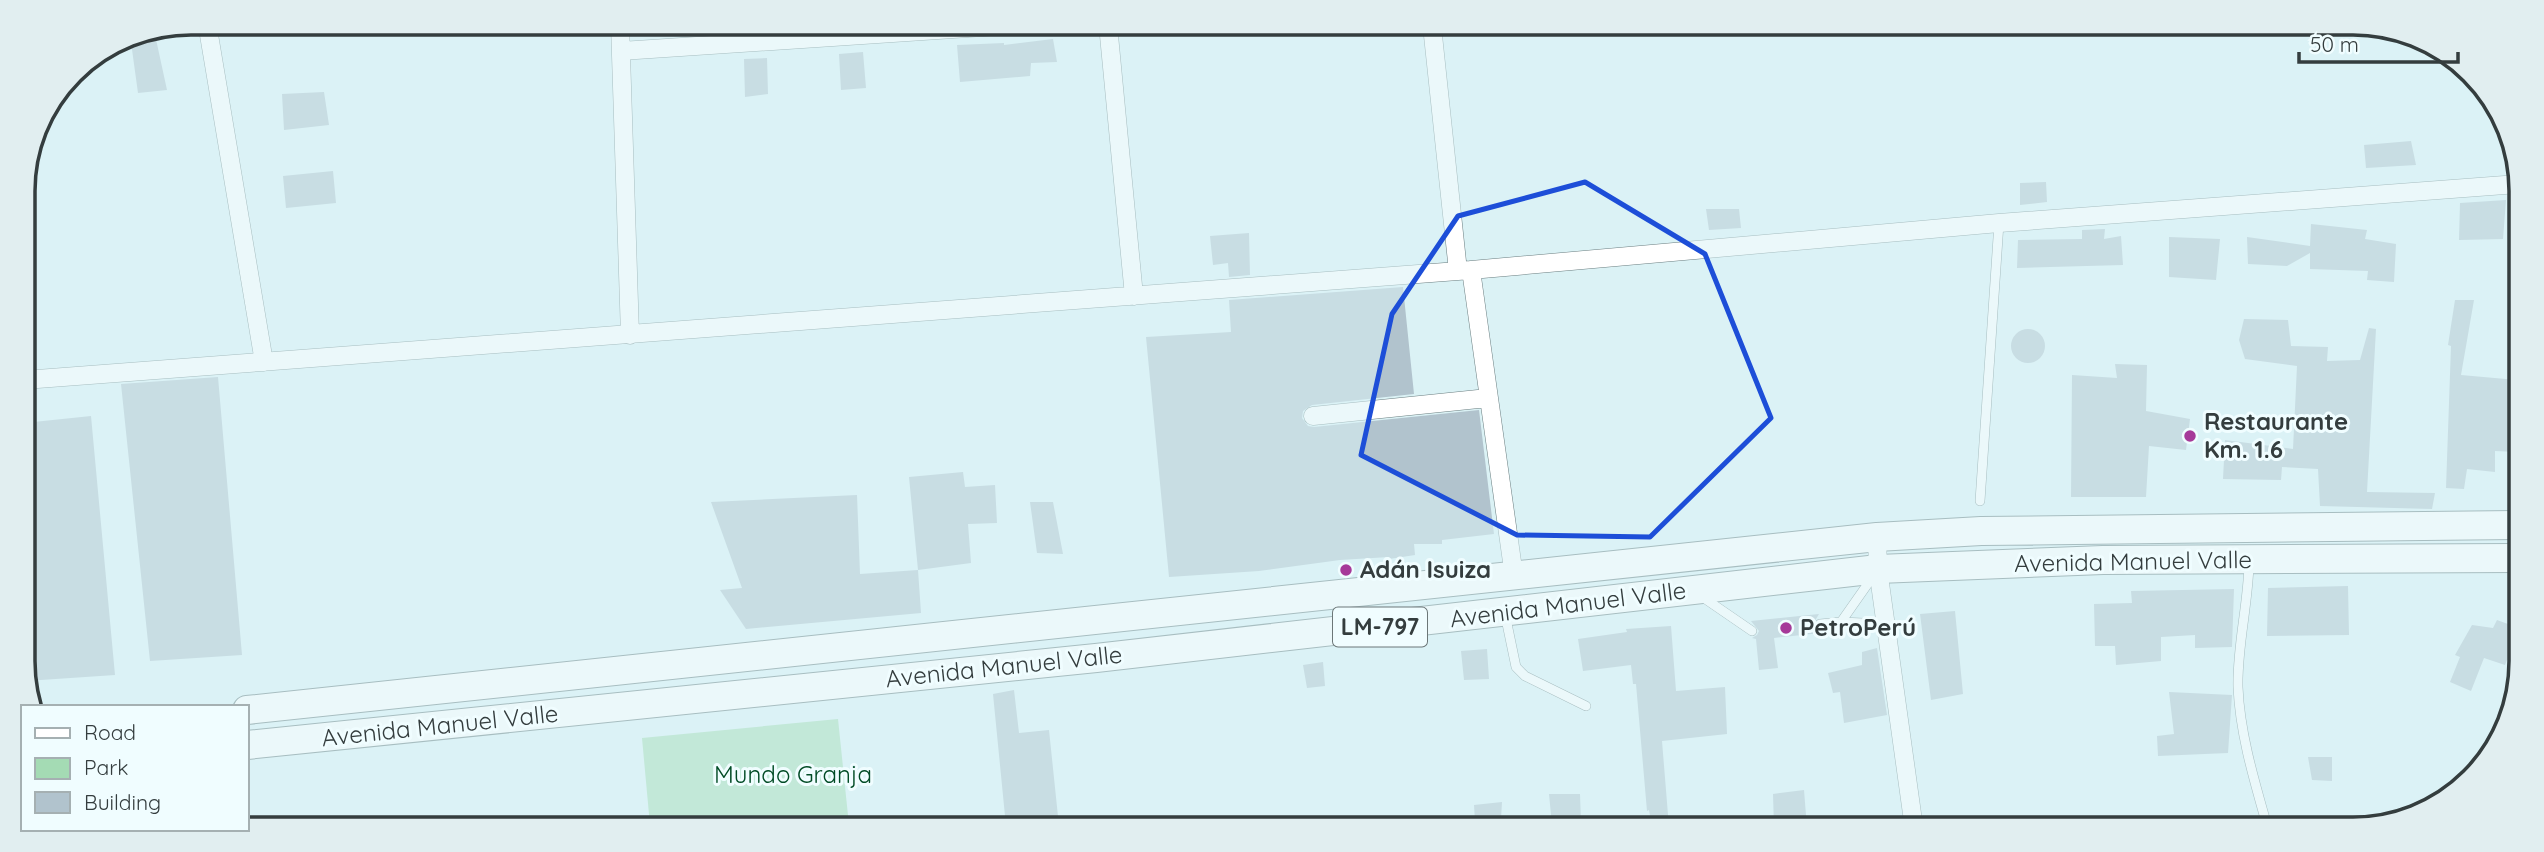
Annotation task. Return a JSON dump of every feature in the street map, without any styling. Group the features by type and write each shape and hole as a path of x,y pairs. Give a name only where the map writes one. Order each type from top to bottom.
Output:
{"main road":[{"name":"Avenida Manuel Valle","path":"248,709 1877,537 1981,531 2509,525"},
{"name":"Avenida Manuel Valle","path":"248,746 1110,657 1878,569 2103,560 2509,558"}],"street":[{"path":"209,35 264,362"},
{"path":"620,35 630,335"},
{"path":"621,51 862,35"},
{"path":"1109,35 1134,296"},
{"path":"1433,35 1464,270 1488,398 1514,576"},
{"path":"35,379 1134,296 1999,223 2509,185"},
{"path":"1313,416 1488,398"},
{"path":"1877,537 1878,569 1912,817"}],"lane":[{"path":"1980,501 1999,223"},
{"path":"2249,559 2248,600 2238,685 2240,715 2252,776 2264,817"},
{"path":"1841,622 1878,569"},
{"path":"1694,591 1752,631"},
{"path":"1504,613 1516,667 1525,676 1586,706"},
{"path":"1820,625 1841,622 1885,624"}],"highlighted area":[{"path":"1585,182 1705,254 1771,418 1650,537 1517,535 1361,455 1392,314 1458,216"}],"green space":[{"name":"Mundo Granja","path":"838,719 848,817 649,817 642,738"}],"building":[{"path":"156,39 167,90 138,93 132,47"},
{"path":"1053,39 1057,62 1031,63 1030,76 960,82 957,45 1004,45"},
{"path":"863,52 866,88 841,90 839,54"},
{"path":"767,58 768,94 745,97 744,59"},
{"path":"324,92 329,125 284,130 282,94"},
{"path":"2411,141 2416,165 2366,168 2364,145"},
{"path":"333,171 336,203 286,208 283,176"},
{"path":"2046,182 2047,202 2020,205 2020,183"},
{"path":"2506,200 2503,239 2459,240 2460,203"},
{"path":"1706,209 1739,209 1741,228 1709,230"},
{"path":"2311,224 2367,230 2365,239 2396,244 2394,282 2367,280 2368,271 2310,269 2310,253 2287,266 2248,264 2247,237 2310,246"},
{"path":"2105,229 2104,239 2121,236 2123,265 2017,268 2018,240 2082,239 2082,230"},
{"path":"1249,233 1250,275 1229,277 1228,263 1213,265 1210,236"},
{"path":"2169,237 2220,239 2216,280 2169,277"},
{"path":"1403,287 1414,394 1312,405 1303,411 1302,418 1308,426 1314,427 1479,410 1494,534 1442,540 1442,544 1414,544 1415,555 1389,559 1340,560 1259,571 1169,577 1146,337 1231,332 1229,300"},
{"path":"2455,300 2474,300 2461,375 2509,379 2509,452 2495,451 2495,472 2467,469 2464,489 2446,488 2451,346 2448,345"},
{"path":"2244,319 2288,320 2291,346 2328,347 2327,361 2360,360 2369,328 2376,329 2367,492 2435,493 2432,509 2320,506 2318,469 2282,467 2281,480 2223,479 2225,440 2293,449 2297,366 2245,359 2239,340"},
{"path":"2028,329 2040,334 2045,346 2040,358 2028,363 2016,358 2011,346 2016,334"},
{"path":"2115,364 2147,365 2146,411 2190,419 2186,450 2149,446 2146,497 2071,497 2072,375 2117,378"},
{"path":"218,377 242,655 150,661 121,384"},
{"path":"91,416 115,675 36,680 35,422"},
{"path":"963,472 965,487 995,485 997,523 968,524 971,563 918,570 909,477"},
{"path":"857,495 860,574 918,570 921,613 746,629 720,590 742,588 711,502"},
{"path":"1030,502 1053,502 1063,554 1037,553"},
{"path":"2348,586 2349,635 2267,636 2268,588"},
{"path":"2234,589 2232,647 2195,648 2195,635 2161,637 2161,661 2116,665 2115,646 2095,646 2094,604 2132,603 2131,591"},
{"path":"1955,611 1963,694 1931,700 1920,614"},
{"name":"PetroPerú","path":"1819,614 1813,624 1821,633 1774,638 1778,668 1759,670 1756,639 1752,638 1759,631 1751,621"},
{"path":"2497,620 2509,624 2509,661 2505,665 2484,658 2471,691 2450,682 2460,657 2455,655 2472,625 2493,628"},
{"path":"1671,626 1676,691 1725,687 1727,734 1662,741 1668,817 1650,817 1649,810 1647,811 1636,684 1633,684 1631,665 1583,671 1578,639 1627,632 1626,629"},
{"path":"1877,648 1887,715 1844,723 1840,692 1833,693 1828,673 1862,665 1862,652"},
{"path":"1487,649 1489,679 1464,680 1461,651"},
{"path":"1323,662 1325,686 1307,688 1303,665"},
{"path":"1014,690 1019,733 1049,730 1058,817 1005,817 993,694"},
{"path":"2169,692 2232,695 2228,753 2158,756 2157,736 2174,734"},
{"path":"2308,757 2332,757 2332,781 2312,780"},
{"path":"1804,790 1806,817 1774,817 1773,794"},
{"path":"1549,794 1580,794 1581,817 1551,817"},
{"path":"1502,802 1501,817 1475,817 1474,805"}],"place":[{"name":"Restaurante Km. 1.6","path":"2190,436"},
{"name":"Adán Isuiza","path":"1346,570"},
{"name":"PetroPerú","path":"1786,628"}]}
